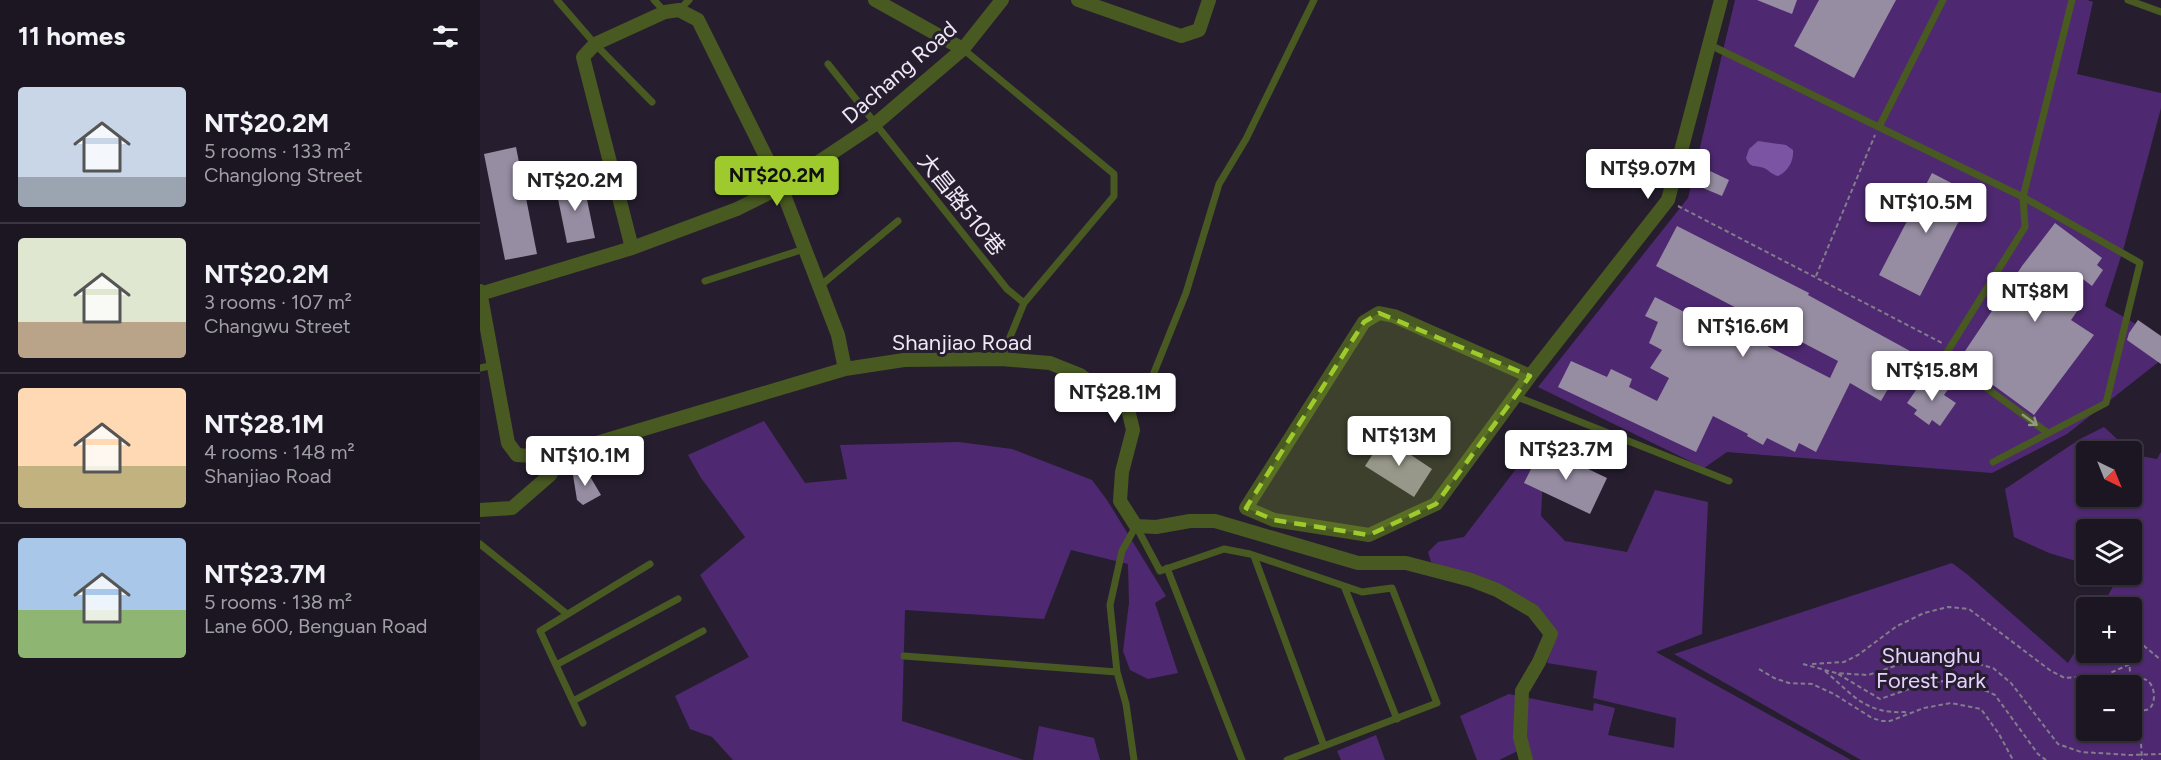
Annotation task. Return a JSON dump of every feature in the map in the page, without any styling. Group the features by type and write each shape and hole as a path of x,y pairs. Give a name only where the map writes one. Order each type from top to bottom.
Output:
{"street":[{"path":"874,0 963,49"},
{"name":"Dachang Road","path":"480,293 632,248 737,209 781,187 874,125 963,49 1002,0"},
{"path":"1078,0 1101,4 1181,36 1199,30 1209,0"},
{"path":"1530,376 1394,316 1379,313 1364,322 1246,508 1274,520 1369,535 1436,504 1530,376 1668,200 1721,0"},
{"path":"632,248 583,57 596,44 672,11 698,20 781,187 838,335 845,369"},
{"path":"480,293 487,366"},
{"name":"Shanjiao Road","path":"487,366 508,443 517,455 562,453 845,369 904,360 1002,359 1050,363 1080,375 1128,409"},
{"path":"1128,409 1133,430 1122,472 1120,501 1136,526 1156,527 1190,521 1215,521 1358,562 1406,563 1471,580 1497,590 1533,611 1551,634 1539,662 1522,691 1520,737 1526,760"},
{"path":"480,510 512,508 550,475 562,453"}],"lane":[{"path":"557,0 652,102"},
{"path":"654,0 672,11 690,0"},
{"path":"1128,409 1153,375 1182,303 1219,184 1246,139 1314,0"},
{"path":"1879,127 1943,0"},
{"path":"2048,433 1944,357 2025,227 2023,197 2072,0"},
{"path":"2128,0 2161,12"},
{"path":"1710,45 2023,197 2140,263 2106,403 1993,462"},
{"path":"963,49 1114,174 1114,196 1024,303 1002,359"},
{"name":"大昌路510巷","path":"828,64 874,125 1007,289 1024,303"},
{"path":"820,286 898,221"},
{"path":"705,282 804,249"},
{"path":"1515,396 1729,481"},
{"path":"1136,526 1160,571 1224,549 1254,556 1362,591 1392,588 1437,703 1287,760"},
{"path":"1134,760 1126,704 1118,672 1110,604 1122,551 1136,526"},
{"path":"480,544 567,614"},
{"path":"1254,556 1324,746"},
{"path":"583,723 540,630 650,564"},
{"path":"1167,568 1242,760"},
{"path":"1344,586 1397,719"},
{"path":"556,665 678,599"},
{"path":"573,701 704,631"},
{"path":"904,656 1118,672"}],"path":[{"path":"1816,276 1879,127"},
{"path":"1668,200 1950,347"},
{"path":"1803,664 1822,665 1844,662 1858,655 1897,626 1924,613 1948,607 1969,609 2051,671 2065,678 2108,674 2130,664 2131,675"},
{"path":"2142,644 2161,660"},
{"path":"1808,664 1836,673 1868,675 1913,660 1939,657 1971,662 1993,668 2011,683 2058,744 2081,752 2161,754"},
{"path":"1759,669 1782,681 1812,684 1834,694 1872,718 1890,720 1924,708 1951,703 1981,710 1999,734 2013,760"},
{"path":"1824,670 1866,707 1889,713 1905,712 1906,716"},
{"path":"1836,673 1880,699 1921,685 1944,681 1980,687 1995,695 2038,754 2046,760"},
{"path":"2142,679 2149,680 2157,686 2158,696 2157,702 2149,709 2142,710"},
{"path":"2141,741 2142,760"}],"highlighted area":[{"path":"1379,313 1530,376 1436,504 1369,535 1274,520 1246,508 1364,322"}],"green space":[{"path":"1735,0 2087,0 2093,2 2077,74 2161,93 2161,108 2124,247 2105,306 2161,339 2161,360 2067,434 1992,473 1727,452 1704,468 1538,387 1688,198"},
{"path":"764,421 805,483 847,479 840,445 959,442 1012,449 1092,480 1107,500 1166,596 1155,603 1178,673 1148,679 1130,670 1123,651 1129,603 1128,564 1071,550 1044,619 905,610 902,721 1024,760 733,760 712,737 690,729 675,696 749,657 700,575 745,537 701,478 688,455"},
{"name":"Shuanghu Forest Park","path":"2104,427 2119,441 2077,441"},
{"name":"Shuanghu Forest Park","path":"2076,442 2076,507 2142,507 2142,456 2157,459 2161,452 2161,760 1861,760 1674,654 1952,563 2068,663 2076,650 2076,663 2142,663 2142,597 2107,597 2114,585 2142,585 2142,519 2076,519 2076,561 2049,553 2014,537 2005,489"},
{"path":"1529,452 1544,455 1541,516 1565,541 1627,552 1655,490 1708,502 1702,634 1656,652 1851,760 1528,760 1524,748 1499,760 1477,760 1460,716 1509,694 1593,711 1594,703 1615,708 1608,735 1674,748 1676,718 1593,698 1597,671 1547,663 1557,631 1536,605 1501,587 1431,562 1428,552 1438,542 1464,537"},
{"path":"1039,726 1094,738 1100,760 1033,760"},
{"path":"1376,735 1385,760 1341,760 1337,751"}],"shaded area":[{"path":"1758,141 1786,145 1793,150 1791,162 1782,174 1778,176 1764,168 1751,165 1748,161 1746,158 1749,149"}],"building":[{"path":"1757,0 1797,0 1792,14"},
{"path":"1819,0 1896,0 1854,78 1794,46"},
{"path":"516,147 537,254 505,260 484,154"},
{"path":"1710,171 1729,180 1722,196 1703,188"},
{"path":"1932,173 1973,194 1920,296 1879,275"},
{"path":"574,180 575,187 580,186 582,191 585,190 595,238 567,243 555,184"},
{"path":"2055,223 2102,258 2097,265 2103,270 2092,286 2075,273 2059,295 2078,310 2071,320 2094,335 2034,415 1959,360 2022,266"},
{"path":"1677,226 1809,293 1808,295 1910,351 1881,401 1850,383 1816,452 1799,443 1795,452 1767,438 1763,445 1747,436 1748,434 1713,416 1696,452 1558,387 1571,361 1607,377 1611,369 1632,379 1629,387 1657,401 1669,378 1650,368 1662,350 1649,343 1658,322 1645,316 1655,297 1696,318 1700,312 1830,378 1838,361 1656,266"},
{"path":"2138,320 2161,336 2161,364 2127,340"},
{"path":"1933,376 1949,388 1944,395 1956,403 1940,426 1932,420 1929,425 1914,414 1917,410 1907,403 1923,380 1928,383"},
{"path":"1384,437 1432,469 1414,497 1365,466"},
{"path":"1542,447 1607,478 1590,514 1524,483"},
{"path":"585,468 601,495 583,505 577,500 573,475"}]}
